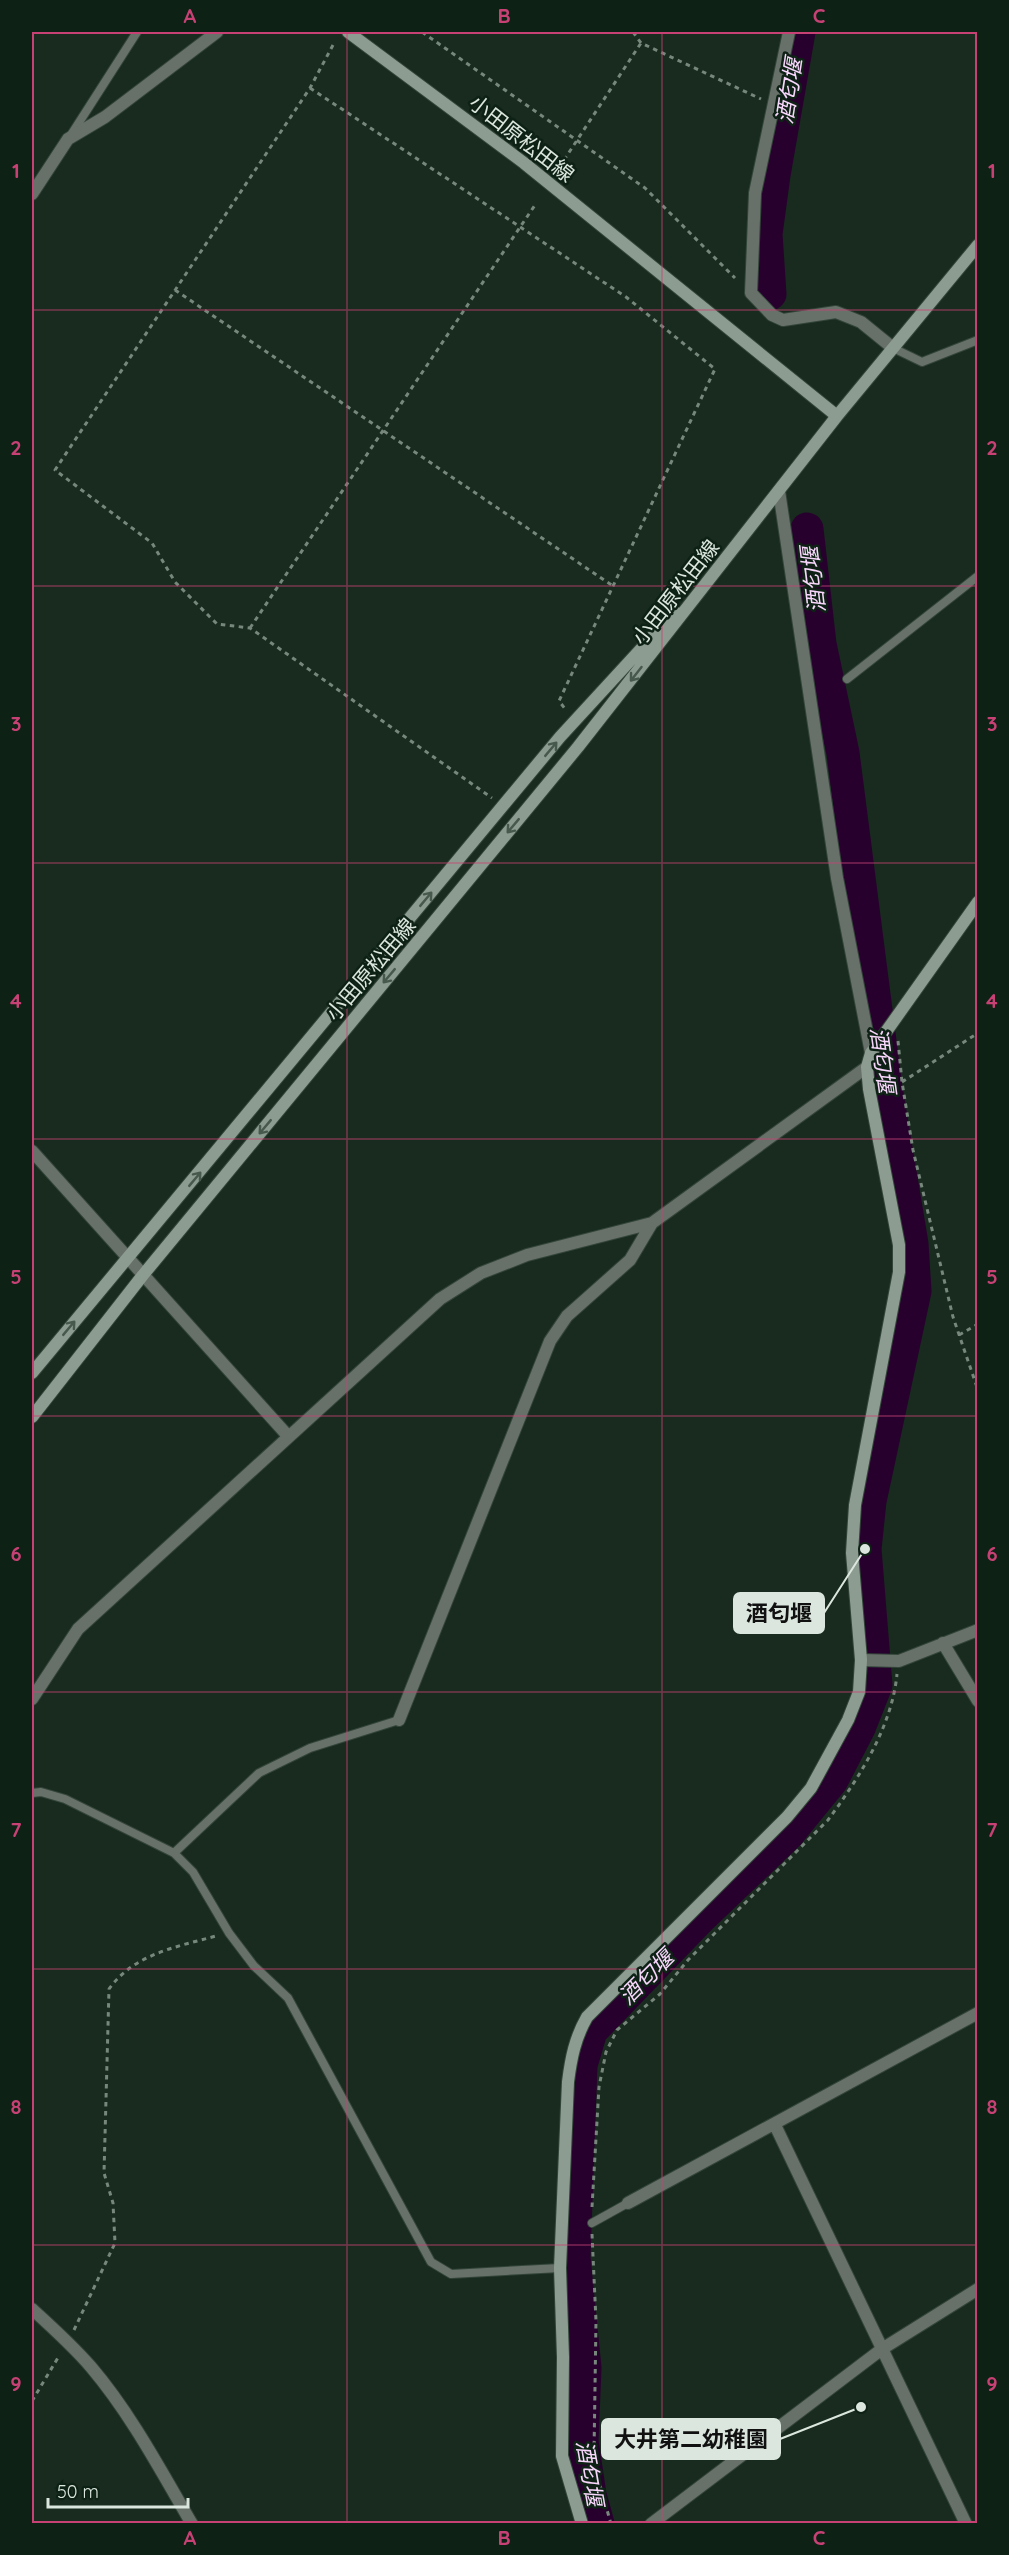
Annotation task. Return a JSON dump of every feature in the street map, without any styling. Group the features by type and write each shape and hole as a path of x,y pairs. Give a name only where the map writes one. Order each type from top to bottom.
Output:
{"main road":[{"name":"小田原松田線","path":"348,32 524,163 837,416"},
{"name":"小田原松田線","path":"32,1418 143,1275 570,757 837,416 978,245"},
{"name":"小田原松田線","path":"32,1373 575,721 737,545"},
{"path":"582,2523 562,2456 563,2357 560,2268 568,2082 577,2036 587,2017 787,1817 811,1788 848,1720 859,1692 861,1660 852,1553 855,1505 899,1272 899,1245 867,1068 871,1053 978,902"}],"street":[{"path":"32,194 68,139 105,117 217,32"},
{"path":"789,32 755,193 751,293 772,315 783,320 836,312 861,322 893,348"},
{"path":"779,491 837,878 871,1053"},
{"path":"32,1699 78,1629 440,1299 481,1273 527,1255 652,1223 867,1068"},
{"path":"32,1151 288,1436"},
{"path":"399,1720 550,1341 567,1316 630,1260 652,1223"},
{"path":"861,1660 899,1661 978,1630"},
{"path":"943,1643 978,1701"},
{"path":"628,2203 978,2013"},
{"path":"775,2125 966,2523"},
{"path":"651,2523 882,2349 978,2289"},
{"path":"32,2309 93,2369 122,2410 192,2523"}],"lane":[{"path":"68,139 137,32"},
{"path":"893,348 922,362 978,339"},
{"path":"847,679 978,576"},
{"path":"174,1853 259,1773 310,1748 399,1720"},
{"path":"32,1793 41,1792 65,1799 174,1853 193,1872 229,1933 254,1966 288,1998 431,2262 451,2274 560,2268"},
{"path":"592,2223 628,2203"}],"path":[{"path":"422,32 645,188 751,293"},
{"path":"633,32 641,43 773,105"},
{"path":"564,160 641,43"},
{"path":"333,45 310,88 55,470 152,543 175,582 217,624 250,628 503,806"},
{"path":"310,88 626,297 715,369 559,701 575,721"},
{"path":"250,628 536,205"},
{"path":"175,290 613,586"},
{"path":"897,1015 902,1082 913,1150 959,1335 978,1390"},
{"path":"902,1082 978,1033"},
{"path":"959,1335 978,1324"},
{"path":"611,2523 598,2478 594,2453 596,2321 592,2223 599,2087 606,2052 617,2030 660,1994 688,1960 828,1820 845,1796 885,1725 896,1689 899,1661"},
{"path":"32,2401 68,2342 115,2243 113,2203 104,2173 109,1989 119,1976 155,1952 229,1933"}],"waterway":[{"name":"酒匂堰","path":"770,294 766,234 799,32"},
{"name":"酒匂堰","path":"598,2524 590,2495 582,2441 585,2368 574,2257 581,2065 591,2031 700,1918 788,1834 832,1780 859,1728 876,1685 865,1549 870,1501 915,1291 912,1244 886,1088 843,753 820,644 807,529"}],"place":[{"name":"酒匂堰","path":"865,1549"},
{"name":"大井第二幼稚園","path":"861,2407"}]}
